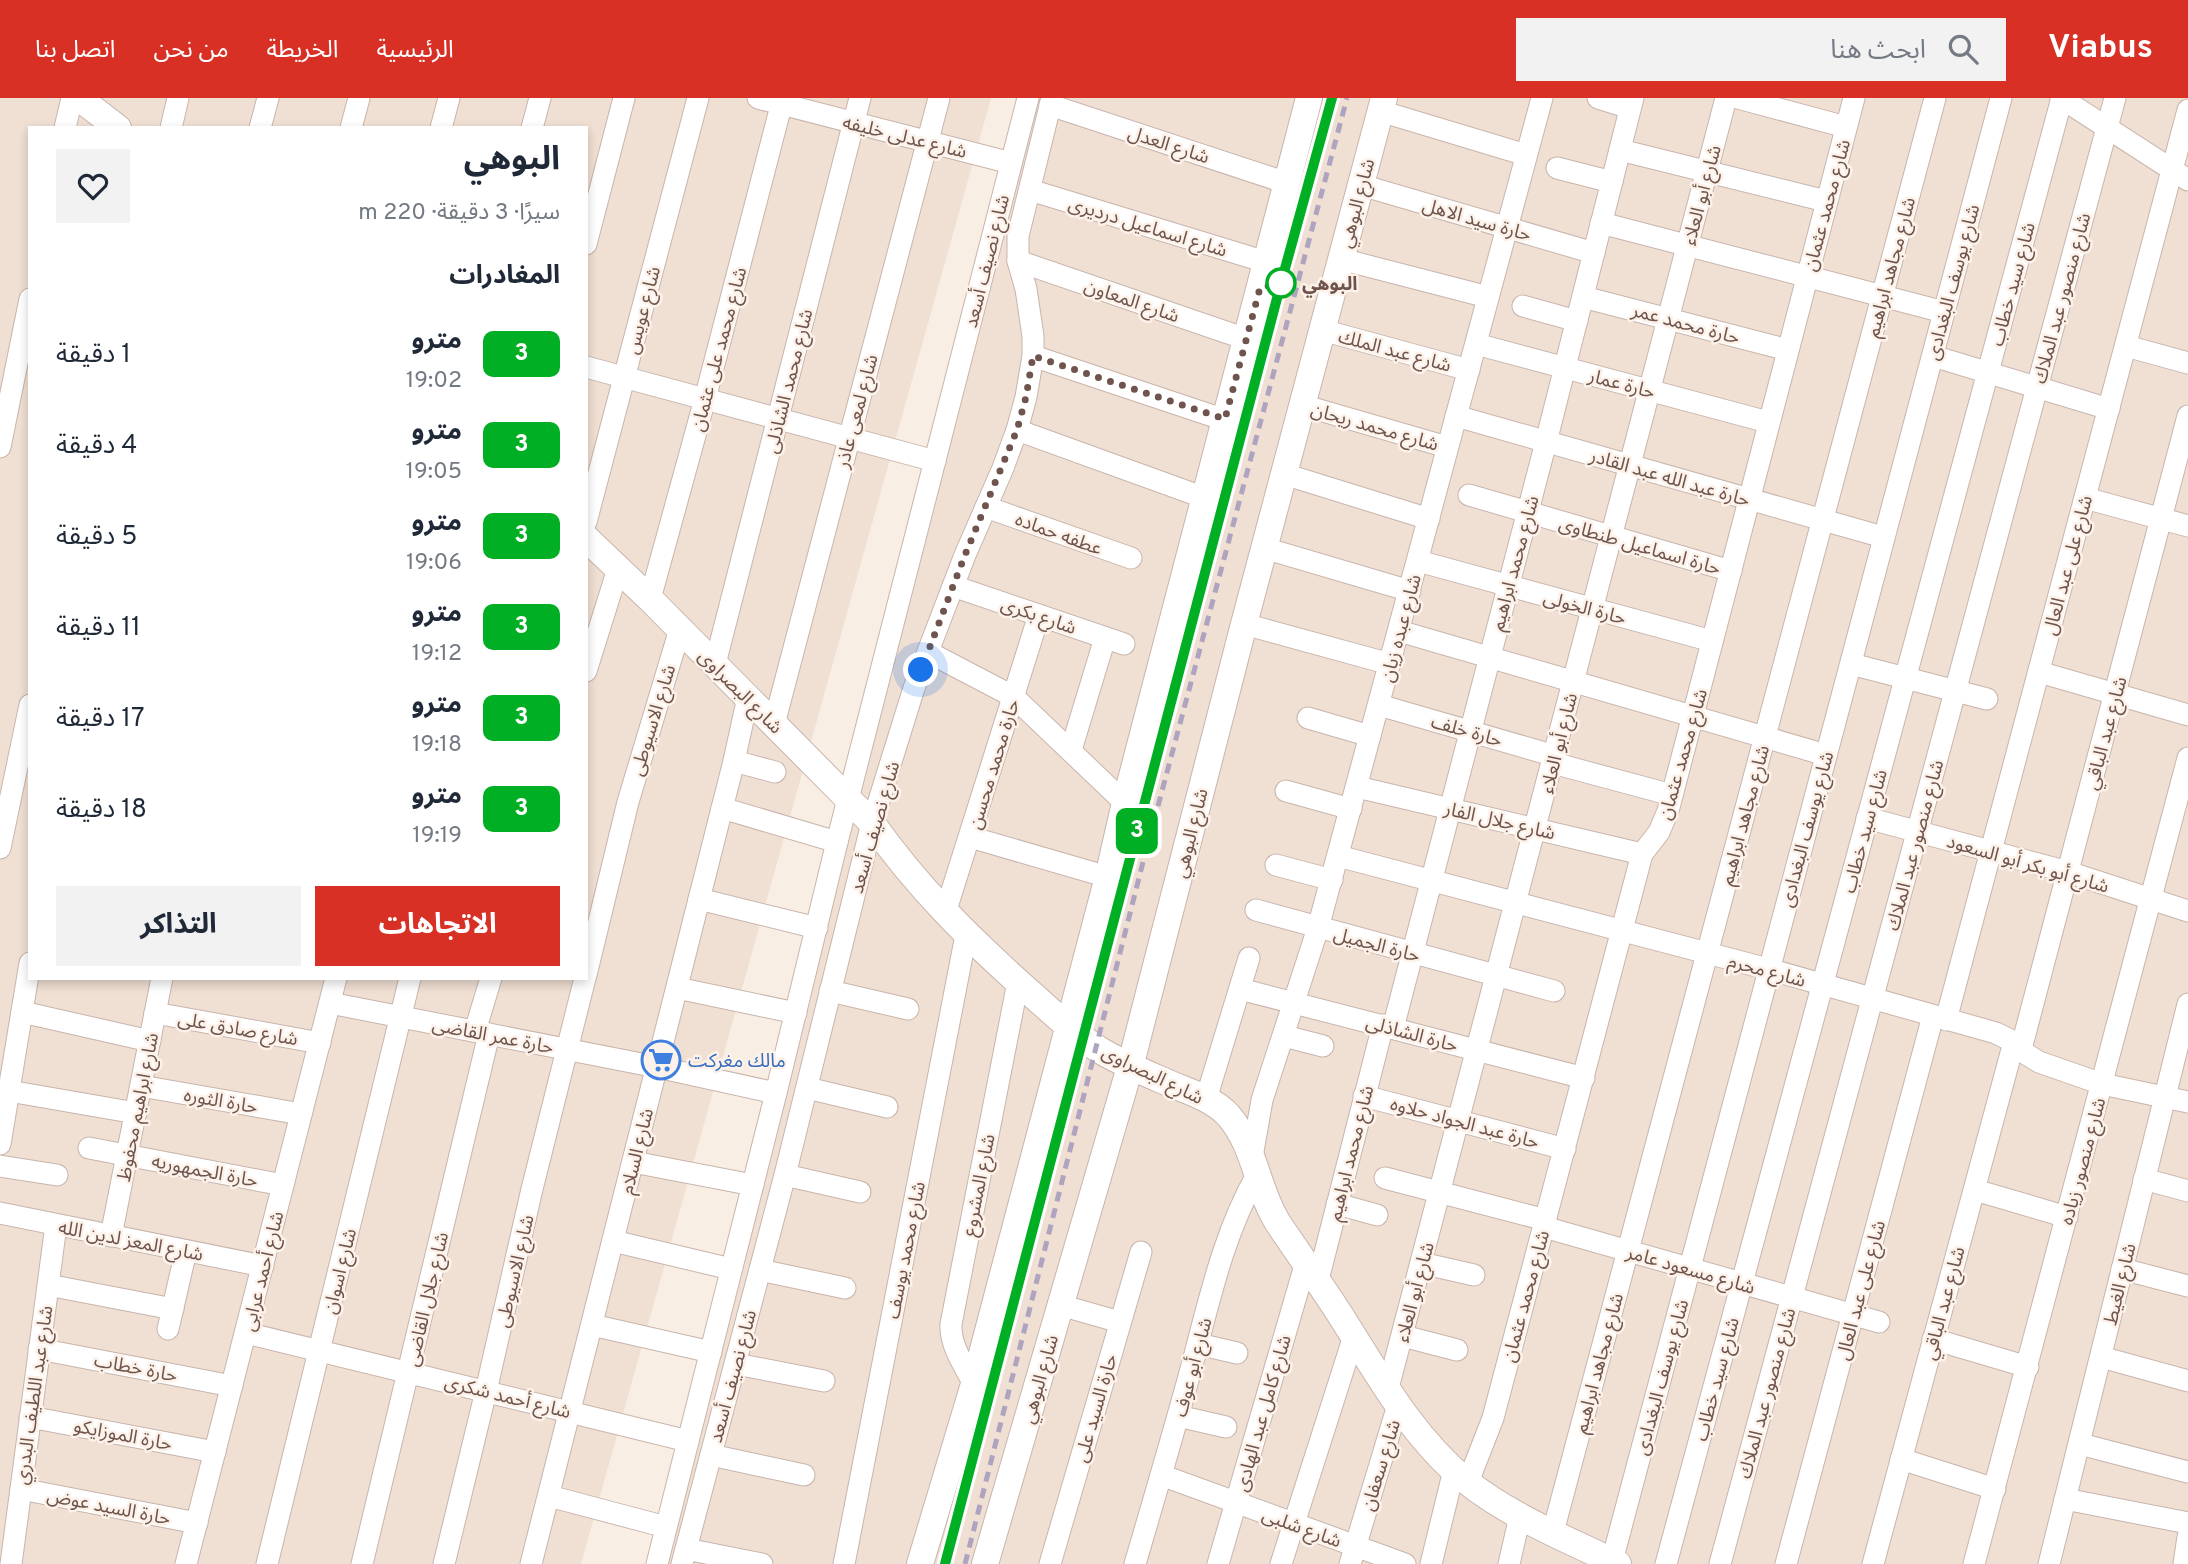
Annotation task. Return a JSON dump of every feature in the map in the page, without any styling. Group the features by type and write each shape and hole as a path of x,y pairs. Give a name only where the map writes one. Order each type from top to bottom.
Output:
{"street":[{"path":"171,126 178,98"},
{"path":"261,126 268,98"},
{"path":"352,126 359,98"},
{"path":"442,126 449,98"},
{"path":"533,126 540,98"},
{"path":"588,236 624,98"},
{"name":"شارع عويس","path":"588,514 698,98"},
{"name":"شارع عدلى خليفه","path":"758,98 782,101 1011,163"},
{"name":"شارع محمد الشاذلى","path":"715,664 860,98"},
{"name":"شارع لمعى عاذر","path":"774,723 939,98"},
{"name":"شارع نصيف أسعد","path":"657,1564 837,842 1028,98"},
{"name":"شارع عبده زيان","path":"1255,1165 1262,1100 1332,880 1542,98"},
{"path":"1598,98 1632,103"},
{"name":"شارع أبو العلاء","path":"1393,1397 1403,1336 1421,1263 1726,98"},
{"path":"1738,98 1846,127"},
{"name":"شارع محمد عثمان","path":"1431,1564 1461,1476 1493,1418 1642,854 1659,832 1672,795 1854,98"},
{"name":"شارع مجاهد ابراهيم","path":"1553,1532 1935,98"},
{"name":"شارع يوسف البغدادى","path":"1604,1560 1690,1269 2001,98"},
{"path":"2062,98 2180,174"},
{"name":"شارع سيد خطاب","path":"1666,1564 2062,98"},
{"name":"شارع منصور عبد الملاك","path":"1720,1564 2115,98"},
{"path":"920,1564 974,1384 1108,877 1287,183 1305,99"},
{"path":"66,126 83,100 116,126"},
{"name":"شارع محمد على عثمان","path":"650,598 782,101"},
{"name":"شارع نصيف أسعد","path":"684,1557 785,1175 872,823 914,688 1017,430 1026,397 1033,356 1033,336 1026,289 1018,261 1018,236 1051,102"},
{"name":"شارع العدل","path":"1051,102 1287,183"},
{"name":"شارع محمد ابراهيم","path":"1312,1271 1337,1204 1364,1096 1413,953 1433,881 1632,103"},
{"path":"1382,105 1527,155"},
{"name":"شارع البوهي","path":"985,1564 1130,1067 1382,105"},
{"name":"شارع على عبد العال","path":"1786,1564 1853,1314 1991,852 2126,346 2180,174 2188,110"},
{"path":"1620,150 1826,201"},
{"path":"1557,168 1612,182"},
{"name":"حارة سيد الاهل","path":"1361,186 1594,253"},
{"name":"شارع اسماعيل درديرى","path":"1030,190 1266,262"},
{"path":"1601,223 1944,312"},
{"path":"1341,259 1488,297"},
{"name":"شارع المعاون","path":"1018,261 1246,339"},
{"name":"حارة محمد عمر","path":"1583,297 1788,350"},
{"path":"1523,306 1577,321"},
{"path":"0,447 21,384 28,318"},
{"name":"شارع عبد الملك","path":"1322,330 1469,370"},
{"name":"حارة عمار","path":"1476,344 1768,422"},
{"path":"2126,346 2188,363"},
{"path":"1033,356 1225,419"},
{"path":"1933,356 2109,409"},
{"path":"588,368 935,461"},
{"name":"شارع محمد ريحان","path":"1302,405 1447,447"},
{"name":"حارة عبد الله عبد القادر","path":"1456,416 1883,537"},
{"name":"شارع عبد الباقي","path":"1873,1564 1933,1339 2068,872 2188,416"},
{"path":"1017,430 1205,498"},
{"path":"1284,474 1429,519"},
{"name":"حارة اسماعيل طنطاوى","path":"1469,495 1731,571"},
{"path":"2085,498 2188,526"},
{"name":"عطفه حماده","path":"986,507 1131,558"},
{"name":"شارع البصراوى","path":"588,540 650,598 872,823 901,862 966,935 1068,1027 1130,1067 1206,1098 1226,1113 1243,1135 1276,1220 1423,1438 1461,1476 1493,1500 1604,1560"},
{"path":"1264,548 1410,591"},
{"name":"حارة الخولى","path":"1418,561 1712,641"},
{"path":"588,665 618,569"},
{"name":"شارع بكرى","path":"953,586 1115,641 1071,750"},
{"name":"حارة محمد محسن","path":"945,913 1039,615"},
{"path":"1244,624 1390,664"},
{"name":"شارع الاسيوطى","path":"588,968 628,802 680,629"},
{"path":"1399,631 1826,755"},
{"path":"928,652 1014,697 1125,803"},
{"path":"1851,664 1987,699"},
{"path":"2039,672 2188,715"},
{"name":"شارع السلام","path":"531,1564 748,697"},
{"name":"حارة خلف","path":"1379,705 1672,795"},
{"path":"0,848 28,715"},
{"path":"1308,718 1370,736"},
{"name":"شارع منصور زياده","path":"1974,1564 2188,758"},
{"path":"734,761 775,772"},
{"name":"شارع جلال الفار","path":"1357,787 1642,854"},
{"path":"1286,791 1351,809"},
{"path":"722,808 837,842"},
{"name":"شارع أبو بكر أبو السعود","path":"1867,818 2068,872 2188,911"},
{"path":"970,837 1108,877"},
{"name":"شارع محرم","path":"1338,856 1768,969 1996,1033 2039,1062 2102,1084 2188,1102"},
{"path":"1276,865 1332,880"},
{"path":"699,899 817,928"},
{"name":"حارة الجميل","path":"1256,910 1554,991"},
{"name":"شارع محمد يوسف","path":"844,1564 966,935"},
{"path":"1206,1098 1249,958"},
{"path":"0,1144 28,975"},
{"name":"شارع ابراهيم محفوظ","path":"111,1236 162,980"},
{"name":"شارع أحمد عرابى","path":"186,1564 336,980"},
{"name":"شارع اسوان","path":"267,1564 410,980"},
{"name":"شارع جلال القاضى","path":"362,1564 408,1372 482,1032 491,980"},
{"name":"شارع الاسيوطى","path":"444,1564 532,1189 585,980"},
{"name":"شارع المشروع","path":"974,1384 953,1344 950,1336 951,1324 1018,982"},
{"path":"677,988 796,1013"},
{"name":"حارة الشاذلى","path":"1240,989 1584,1078"},
{"path":"831,991 908,1009"},
{"name":"حارة عمر القاضى","path":"330,1003 569,1049 776,1093"},
{"name":"شارع الغيط","path":"2049,1564 2188,1004"},
{"path":"22,1012 150,1041"},
{"name":"شارع صادق على","path":"155,1013 320,1043"},
{"path":"1284,1035 1323,1046"},
{"name":"حارة الثوره","path":"141,1086 301,1114"},
{"path":"807,1088 887,1107"},
{"path":"9,1091 136,1113"},
{"name":"حارة عبد الجواد حلاوه","path":"1364,1096 1565,1149"},
{"name":"حارة الجمهوريه","path":"89,1148 283,1185"},
{"path":"633,1162 753,1185"},
{"name":"شارع أبو عوف","path":"1135,1564 1224,1247 1255,1165"},
{"path":"0,1166 57,1175"},
{"path":"785,1175 860,1192"},
{"name":"شارع مسعود عامر","path":"1385,1178 1879,1322"},
{"path":"2144,1179 2188,1192"},
{"path":"1975,1190 2067,1217"},
{"path":"1337,1204 1377,1214"},
{"name":"شارع المعز لدين الله","path":"0,1213 263,1266"},
{"name":"شارع عبد اللطيف البدري","path":"16,1563 21,1489 56,1225"},
{"path":"613,1241 732,1269"},
{"path":"48,1284 170,1319 186,1251"},
{"name":"حارة السيد على","path":"1050,1564 1141,1252"},
{"path":"1421,1263 1474,1275"},
{"path":"2122,1269 2188,1286"},
{"path":"760,1270 845,1288"},
{"name":"شارع كامل عبد الهادى","path":"1218,1564 1235,1502 1312,1271"},
{"path":"1060,1305 1120,1322"},
{"path":"592,1325 710,1352"},
{"name":"شارع أحمد شكرى","path":"246,1333 688,1441"},
{"path":"1281,1564 1354,1336"},
{"path":"1403,1336 1457,1350"},
{"path":"1933,1339 2028,1367"},
{"path":"1198,1344 1237,1353"},
{"name":"حارة خطاب","path":"39,1349 232,1386"},
{"path":"2101,1357 2188,1381"},
{"path":"736,1364 824,1381"},
{"name":"شارع سعفان","path":"1353,1555 1393,1397"},
{"path":"1178,1416 1226,1427"},
{"name":"حارة الموزايكو","path":"30,1417 215,1452"},
{"path":"2080,1444 2188,1472"},
{"path":"712,1455 804,1475"},
{"path":"1901,1459 1995,1489"},
{"name":"شارع شلبى","path":"1161,1475 1294,1523 1353,1555 1405,1564"},
{"name":"حارة السيد عوض","path":"21,1489 197,1523"},
{"path":"549,1496 666,1527"},
{"path":"2065,1499 2188,1523"},
{"path":"1509,1564 1520,1516"},
{"path":"2184,1564 2188,1537"},
{"path":"684,1557 762,1564"}],"shaded area":[{"path":"0,98 991,98 581,1564 0,1564"},
{"path":"1039,98 2188,98 2188,1564 657,1564 970,331"}],"railway":[{"path":"945,1564 1332,98"},
{"path":"965,1564 1142,866 1347,98"}],"metro line":[{"name":"3","path":"945,1564 1332,98"}],"place":[{"name":"البوهي","path":"1281,283"},
{"name":"مالك مغركت","path":"661,1060"}],"route":[{"path":"921,670 1017,430 1033,356 1225,419 1260,288 1281,283"}]}
